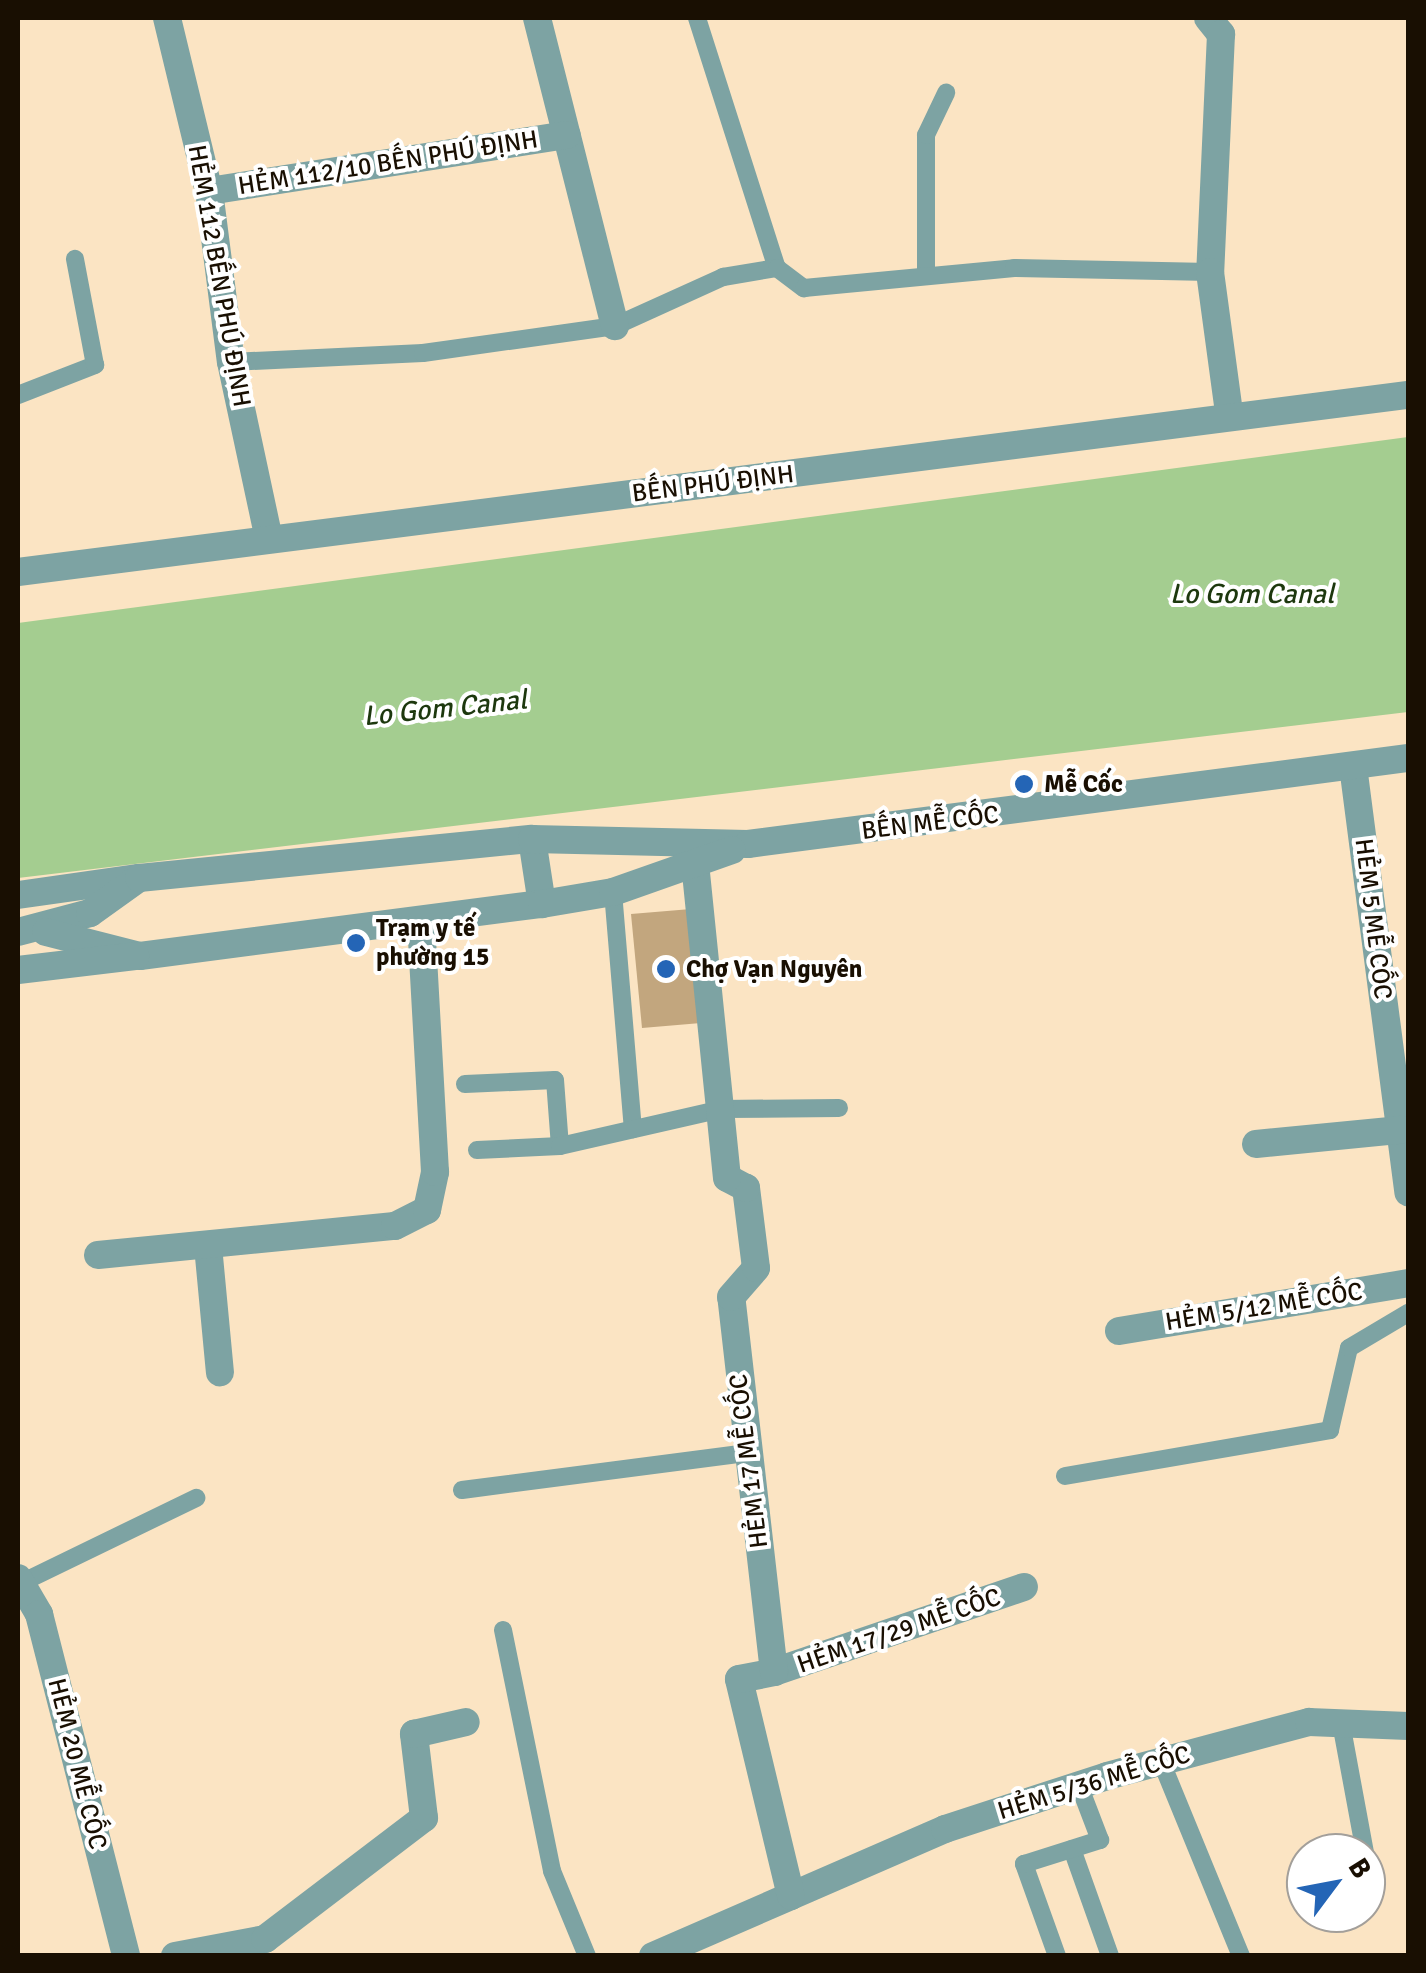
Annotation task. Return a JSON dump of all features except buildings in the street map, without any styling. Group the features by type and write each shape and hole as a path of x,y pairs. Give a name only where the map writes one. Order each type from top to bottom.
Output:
{"street":[{"name":"HẺM 112 BẾN PHÚ ĐỊNH","path":"167,18 210,191 230,362 268,536"},
{"path":"537,18 614,326"},
{"path":"1220,23 1210,272 1229,412"},
{"name":"HẺM 112/10 BẾN PHÚ ĐỊNH","path":"210,191 567,135"},
{"name":"BẾN PHÚ ĐỊNH","path":"18,572 268,536 1038,446 1229,412 1408,396"},
{"name":"BẾN MỄ CỐC","path":"18,895 139,878 532,839 748,844 1408,758"},
{"name":"HẺM 5 MỄ CỐC","path":"1353,766 1408,1192"},
{"path":"532,839 542,904"},
{"name":"BẾN MỄ CỐC","path":"18,970 613,892 748,844"},
{"name":"HẺM 17 MỄ CỐC","path":"695,863 728,1178 746,1188 756,1268 731,1297 774,1672"},
{"name":"BẾN MỄ CỐC","path":"23,931 90,913 139,878"},
{"path":"98,1255 395,1226 427,1210 435,1172 421,920"},
{"name":"BẾN MỄ CỐC","path":"23,931 84,935 140,956"},
{"path":"1256,1144 1404,1145"},
{"path":"208,1246 220,1372"},
{"name":"HẺM 5/12 MỄ CỐC","path":"1119,1331 1408,1284"},
{"name":"HẺM 20 MỄ CỐC","path":"19,1580 39,1614 126,1956"},
{"name":"HẺM 17/29 MỄ CỐC","path":"774,1672 1024,1587"},
{"path":"653,1956 791,1896 739,1679 774,1672"},
{"path":"175,1956 272,1947 424,1818 414,1734 466,1722"},
{"name":"HẺM 5/36 MỄ CỐC","path":"791,1896 945,1828 1161,1761 1309,1722 1408,1726"}],"lane":[{"path":"696,18 778,268 804,288 926,275 1210,272"},
{"path":"926,275 926,135 946,93"},
{"path":"18,395 95,365 75,259"},
{"path":"230,362 422,353 614,326 723,277 778,268"},
{"path":"613,892 633,1129"},
{"path":"465,1084 555,1080 560,1146"},
{"path":"477,1150 560,1146 721,1110 839,1108"},
{"path":"1065,1476 1330,1430 1348,1348 1408,1314"},
{"path":"462,1490 748,1453"},
{"path":"19,1580 196,1498"},
{"path":"503,1630 552,1871 587,1956"},
{"path":"1342,1723 1361,1833"},
{"path":"1161,1761 1241,1956"},
{"path":"1057,1956 1024,1864 1100,1840 1078,1785"},
{"path":"1072,1848 1110,1956"}],"water":[{"name":"Lo Gom Canal","path":"1408,437 1408,712 18,878 18,623"}],"place":[{"name":"Mễ Cốc","path":"1024,784"},
{"name":"Trạm y tế phường 15","path":"356,943"},
{"name":"Chợ Vạn Nguyên","path":"666,969"}]}
